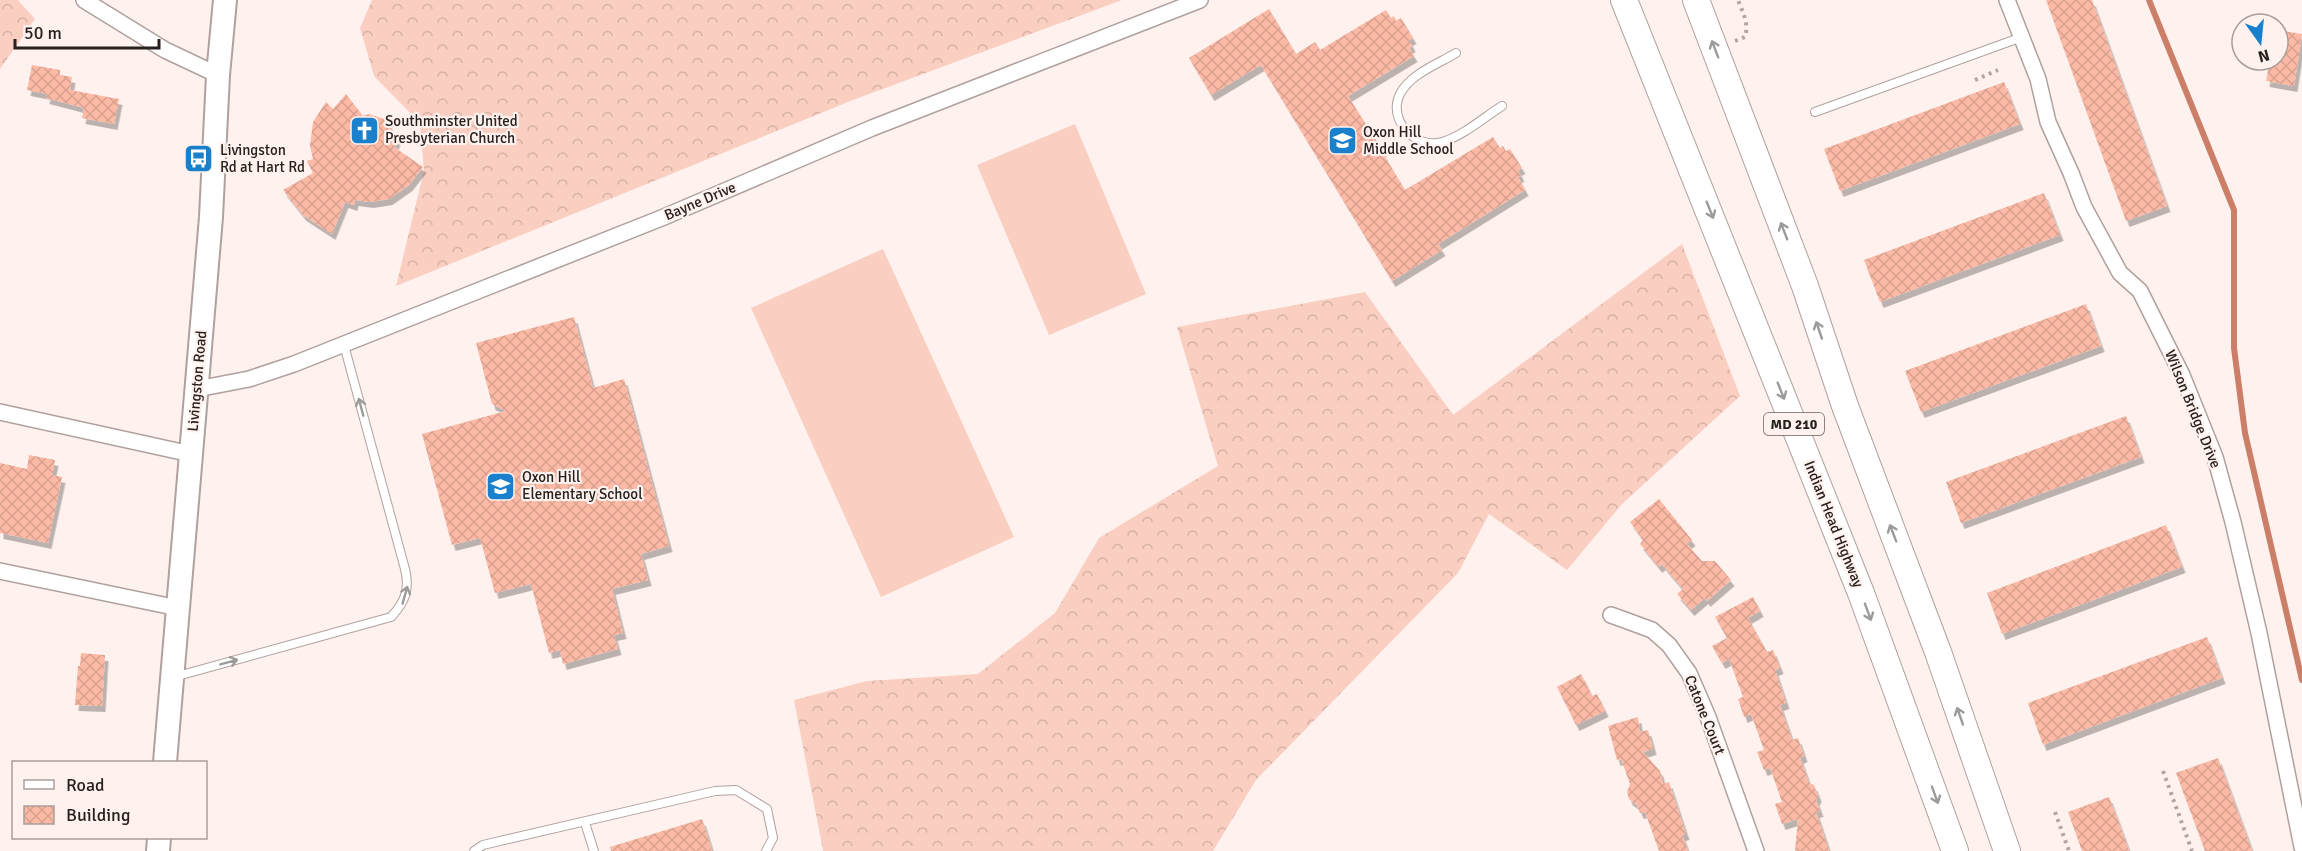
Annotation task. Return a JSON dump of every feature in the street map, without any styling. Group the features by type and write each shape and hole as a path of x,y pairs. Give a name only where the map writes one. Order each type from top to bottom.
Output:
{"highway":[{"name":"Indian Head Highway","path":"1624,0 1861,593 1955,851"},
{"path":"1639,0 1699,183"},
{"name":"MD 210","path":"1696,0 1938,652 2007,851"}],"main road":[{"name":"Livingston Road","path":"165,761 211,217 218,75 225,0"}],"street":[{"path":"84,0 165,51 218,75"},
{"name":"Bayne Drive","path":"197,389 249,379 344,345 664,217 872,128 1200,0"},
{"name":"Wilson Bridge Drive","path":"2007,0 2038,79 2048,122 2072,173 2084,207 2120,273 2140,291 2182,375 2215,457 2233,522 2253,610 2302,847"},
{"path":"0,412 191,454"},
{"path":"0,571 178,608"},
{"name":"Catone Court","path":"1611,615 1652,630 1670,645 1689,673 1708,717 1756,851"}],"lane":[{"path":"1815,112 2022,37"},
{"path":"1456,53 1409,81 1399,95 1396,113 1406,132 1421,141 1439,143 1453,138 1502,106"},
{"path":"172,677 391,617 402,605 406,597 408,582 344,345"},
{"path":"474,851 483,845 715,791 736,790 767,809 773,838 766,851"},
{"path":"585,823 594,851"}],"path":[{"path":"1715,49 1745,37 1747,24 1738,0"},
{"path":"1975,80 1998,70"},
{"path":"2163,771 2192,851"},
{"path":"2055,812 2069,851"}],"green space":[{"path":"0,0 18,0 35,19 0,69"},
{"path":"372,0 1122,0 853,100 396,286 424,171 420,123 374,76 360,28"},
{"path":"1075,124 1146,294 1049,335 977,165"},
{"path":"1682,244 1740,396 1622,504 1567,570 1489,514 1458,573 1256,780 1213,851 823,851 794,700 867,681 978,674 1055,613 1099,538 1218,466 1177,327 1365,292 1453,415"},
{"path":"883,249 1014,537 881,597 751,308"}],"building":[{"path":"2046,0 2092,0 2167,206 2126,221"},
{"name":"Oxon Hill Middle School","path":"1269,9 1296,54 1315,42 1320,50 1386,10 1391,18 1394,16 1396,21 1401,18 1413,38 1409,40 1412,46 1409,48 1414,56 1348,96 1405,190 1493,137 1500,148 1503,146 1506,151 1510,149 1522,168 1518,170 1521,176 1518,177 1525,190 1438,244 1442,250 1392,281 1261,65 1211,95 1189,58"},
{"path":"2290,32 2302,34 2294,86 2266,81 2268,72 2290,72"},
{"path":"32,65 60,70 60,75 72,77 70,90 119,99 114,124 82,118 84,108 46,98 47,94 27,90"},
{"path":"2004,82 2020,124 1840,191 1824,149"},
{"path":"346,94 363,116 369,114 387,120 397,139 394,147 423,167 409,185 389,199 370,202 355,200 354,205 345,202 332,234 303,215 283,190 313,173 307,161 313,159 310,146 313,122 326,102 333,109"},
{"path":"2044,193 2060,235 1880,302 1864,260"},
{"path":"2086,304 2101,346 1921,412 1905,371"},
{"path":"574,317 593,388 624,379 669,546 641,554 648,580 612,589 623,633 614,635 618,649 563,664 560,650 549,653 531,584 495,593 480,538 452,545 422,434 506,411 492,404 476,343"},
{"path":"2126,416 2141,457 1961,523 1946,482"},
{"path":"29,455 55,460 52,475 62,477 48,543 0,533 0,463 27,469"},
{"path":"1659,499 1692,540 1687,544 1702,561 1715,561 1731,580 1707,601 1705,598 1691,610 1677,594 1683,589 1662,564 1659,567 1640,544 1643,540 1630,522"},
{"path":"2166,525 2182,567 2002,634 1987,593"},
{"path":"1753,597 1760,611 1748,618 1767,652 1773,650 1780,668 1775,670 1786,703 1780,705 1792,740 1798,738 1804,756 1800,758 1809,783 1814,785 1818,796 1816,800 1820,811 1816,812 1829,851 1795,851 1798,819 1782,824 1775,804 1782,802 1770,768 1764,770 1757,752 1764,750 1751,714 1744,717 1738,699 1743,697 1729,659 1722,663 1712,646 1727,638 1715,617"},
{"path":"2207,637 2222,678 2043,745 2028,703"},
{"path":"81,653 105,655 102,706 75,705"},
{"path":"1581,674 1592,696 1597,694 1605,711 1576,725 1557,687"},
{"path":"1638,717 1640,732 1648,730 1653,749 1643,752 1660,771 1663,784 1669,782 1686,834 1682,835 1688,851 1659,851 1645,812 1640,813 1637,805 1629,799 1627,792 1630,784 1621,759 1617,760 1608,726"},
{"path":"2218,758 2252,851 2205,851 2176,773"},
{"path":"2109,797 2129,851 2082,851 2068,812"},
{"path":"702,819 712,851 611,851 610,847"}],"waterway":[{"path":"2149,0 2234,210 2234,348 2245,433 2302,680"}],"place":[{"name":"Southminster United Presbyterian Church","path":"364,130"},
{"name":"Oxon Hill Middle School","path":"1342,141"},
{"name":"Livingston Rd at Hart Rd","path":"199,159"},
{"name":"Oxon Hill Elementary School","path":"501,486"}]}
